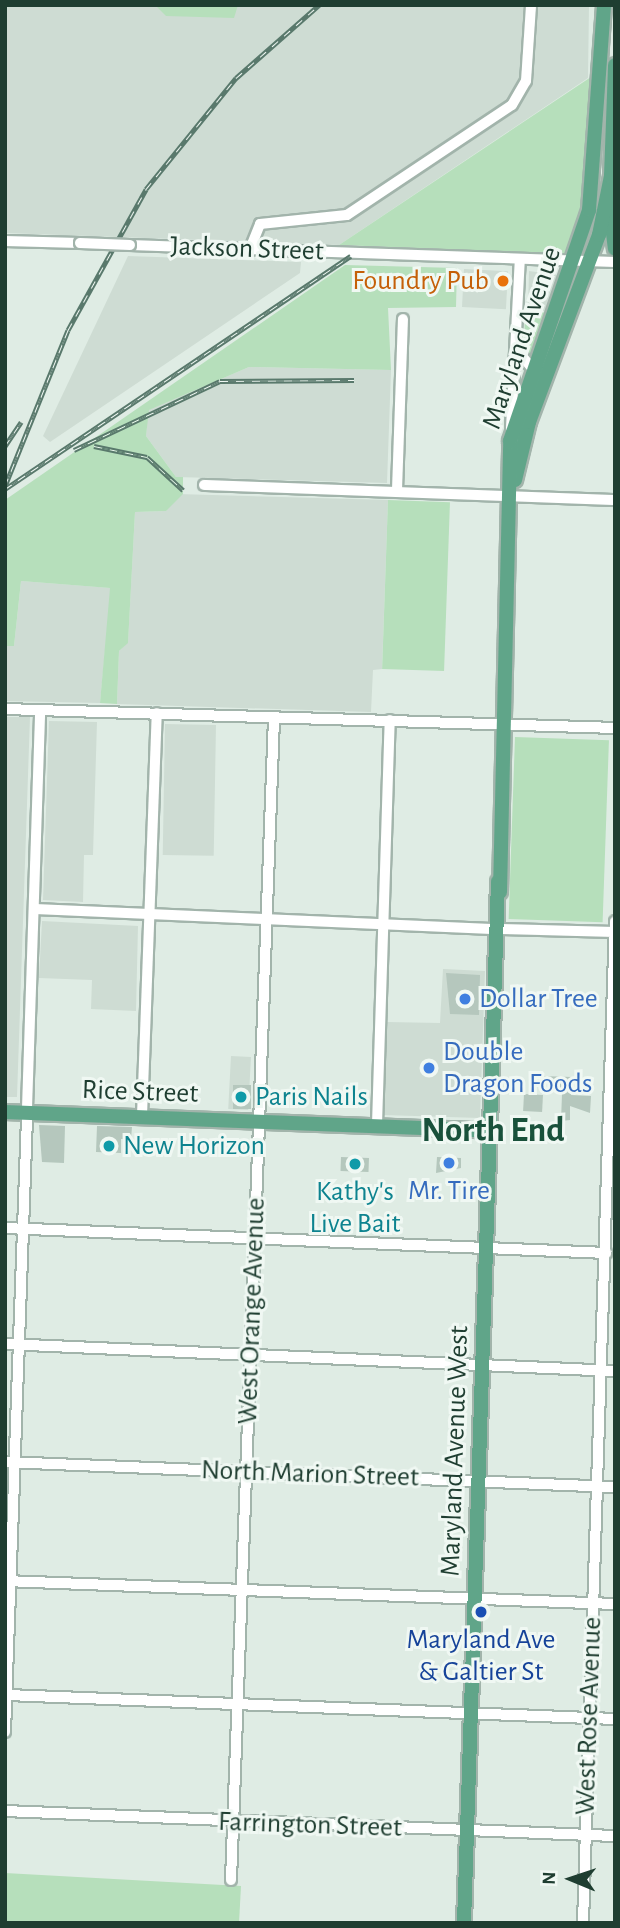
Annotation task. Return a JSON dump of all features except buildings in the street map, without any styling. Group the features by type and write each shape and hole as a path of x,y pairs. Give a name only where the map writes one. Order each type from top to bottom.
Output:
{"main road":[{"name":"Maryland Avenue","path":"512,495 544,382 592,261 608,199 608,65 604,5"},
{"name":"Maryland Avenue","path":"512,495 510,441 532,369 574,260 593,188 607,100"},
{"path":"608,199 615,249"},
{"name":"Maryland Avenue West","path":"464,1923 486,1249 493,1131 498,882 512,495"},
{"name":"Rice Street","path":"23,1112 493,1131"}],"street":[{"path":"250,249 260,224 331,220 355,211 512,105 526,81 531,5"},
{"name":"Jackson Street","path":"5,241 615,262"},
{"path":"510,441 520,259"},
{"path":"397,489 402,319"},
{"path":"516,349 544,382"},
{"path":"204,485 397,489 615,500"},
{"path":"5,709 615,728"},
{"path":"5,1732 10,1462 20,1345 24,1229 23,1112 35,909 40,710"},
{"path":"142,1116 157,713"},
{"name":"West Orange Avenue","path":"231,1880 274,717"},
{"path":"377,1125 390,720"},
{"path":"35,909 615,932"},
{"name":"West Rose Avenue","path":"583,1923 615,922"},
{"path":"5,1228 606,1253"},
{"path":"5,1344 615,1371"},
{"name":"North Marion Street","path":"10,1462 615,1487"},
{"path":"8,1581 615,1604"},
{"path":"6,1695 615,1719"},
{"name":"Farrington Street","path":"5,1811 615,1836"}],"shaded area":[{"path":"5,5 589,5 588,78 339,245 5,233"},
{"path":"128,256 301,262 300,273 50,442 43,436"},
{"path":"464,269 508,271 506,309 462,307"},
{"path":"529,271 558,275 548,311 528,311"},
{"path":"249,367 391,370 387,483 176,477 146,436 148,410"},
{"path":"177,494 388,500 382,669 373,670 371,712 117,704 119,651 128,642 135,512 166,511"},
{"path":"21,581 111,588 100,703 5,701 5,646 14,646"},
{"path":"5,717 30,717 17,1097 5,1097"},
{"path":"49,721 97,722 93,855 84,855 83,902 43,900"},
{"path":"165,724 216,725 214,856 163,855"},
{"path":"42,921 138,926 136,1011 91,1009 92,980 39,978"},
{"path":"443,969 485,971 480,1118 383,1115 387,1022 440,1023"},
{"path":"231,1056 251,1057 248,1110 228,1109"}],"green space":[{"path":"155,5 238,5 234,18 166,16"},
{"path":"615,61 615,99 587,115 583,206 569,254 339,245"},
{"path":"345,265 457,268 456,307 388,308 391,370 249,367 149,410 146,436 176,477 183,477 183,494 166,511 135,512 128,643 119,651 117,704 100,703 110,588 21,581 14,646 5,646 5,500"},
{"path":"525,311 550,313 529,358 524,351"},
{"path":"388,500 450,502 444,671 382,669"},
{"path":"515,737 609,740 603,922 509,919"},
{"path":"5,1873 241,1886 239,1923 5,1923"}],"railway":[{"path":"5,486 68,330 146,189 236,78 319,5"},
{"path":"5,489 351,256"},
{"path":"74,450 220,381 354,380"},
{"path":"5,446 21,422"},
{"path":"94,446 147,457 183,490"}],"place":[{"name":"Foundry Pub","path":"503,281"},
{"name":"Dollar Tree","path":"465,999"},
{"name":"Double Dragon Foods","path":"429,1068"},
{"name":"Paris Nails","path":"241,1097"},
{"name":"New Horizon","path":"109,1146"},
{"name":"Mr. Tire","path":"449,1163"},
{"name":"Kathy's Live Bait","path":"355,1164"},
{"name":"Maryland Ave & Galtier St","path":"481,1612"}],"district":[{"name":"North End","path":"493,1131"}]}
